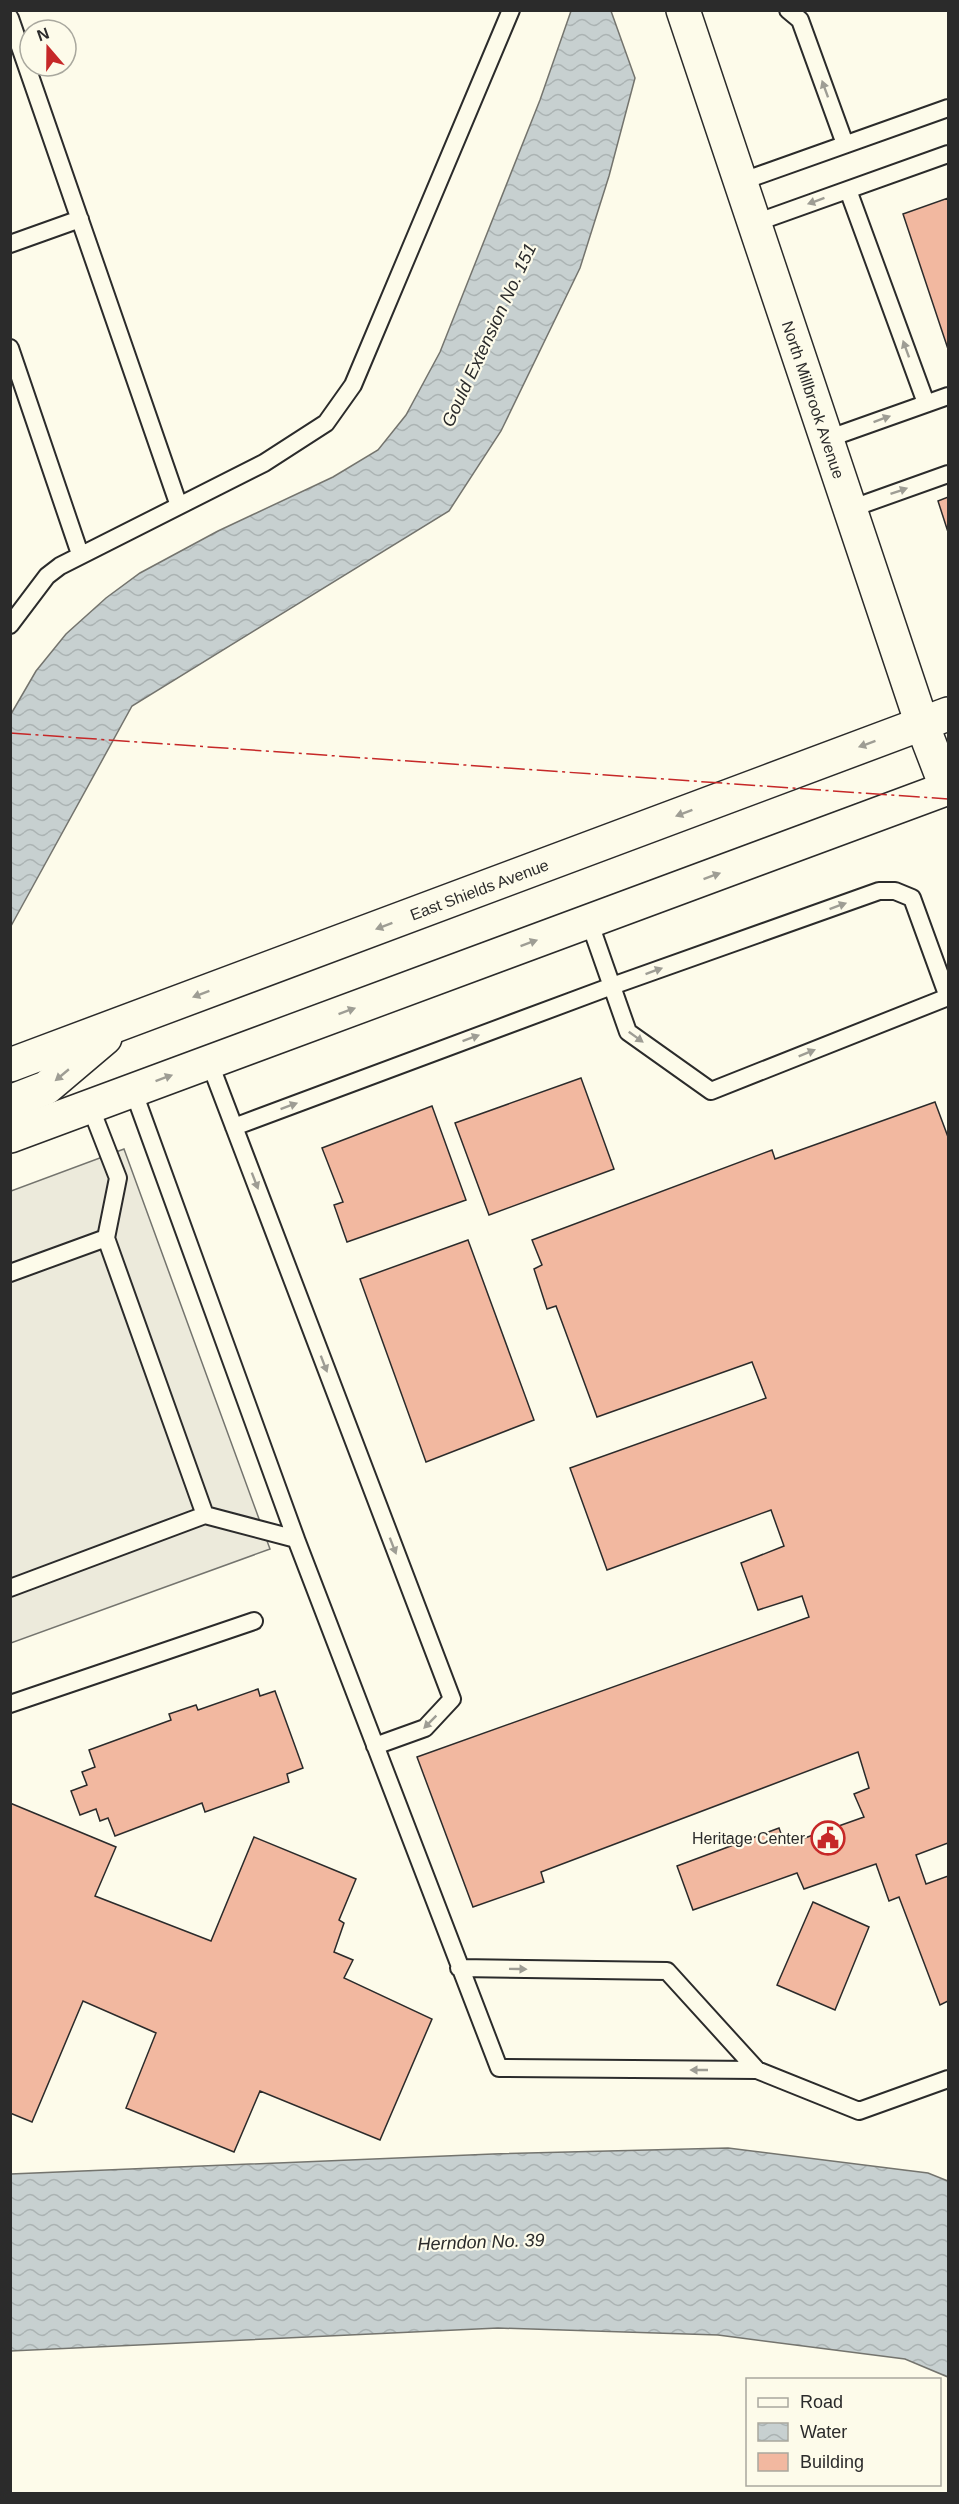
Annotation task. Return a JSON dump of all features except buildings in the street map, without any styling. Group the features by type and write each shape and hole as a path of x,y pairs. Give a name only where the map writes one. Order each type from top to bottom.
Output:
{"main road":[{"name":"North Millbrook Avenue","path":"683,10 850,509 935,719 948,789"},
{"name":"East Shields Avenue","path":"10,1065 935,719"},
{"path":"10,1136 948,789"},
{"path":"10,1102 46,1088 123,1024"}],"lane":[{"path":"10,625 47,576 80,554 264,463 326,423 353,385 511,10"},
{"path":"788,10 800,20 845,144"},
{"path":"10,18 179,506"},
{"path":"740,182 948,108"},
{"path":"754,223 948,154"},
{"path":"848,190 926,404"},
{"path":"10,244 80,219"},
{"path":"10,348 80,554"},
{"path":"827,439 948,396"},
{"path":"850,509 948,474"},
{"path":"234,1127 612,986 879,891 895,891 912,898 948,997 711,1091 628,1032 612,986 590,921"},
{"path":"209,1061 452,1699 425,1728 375,1746"},
{"path":"133,1090 296,1539 499,2068 757,2070 859,2111 947,2082"},
{"path":"90,1106 118,1178 106,1238 206,1515"},
{"path":"10,1273 106,1238"},
{"path":"10,1588 206,1515 296,1539"},
{"path":"10,1704 254,1621"},
{"path":"459,1968 667,1971 757,2070"}],"shaded area":[{"path":"124,1149 270,1549 11,1643 11,1191"}],"water":[{"name":"Gould Extension No. 151","path":"571,11 611,11 635,78 609,176 580,268 501,431 449,511 132,706 11,926 11,714 36,671 66,634 106,598 140,573 218,531 333,477 378,450 406,415 440,352 540,100"},
{"name":"Herndon No. 39","path":"728,2148 928,2173 948,2181 948,2377 905,2359 718,2335 498,2328 11,2351 11,2174 493,2154"}],"power":[{"path":"10,733 948,799"}],"place":[{"name":"Heritage Center","path":"828,1838"}]}
